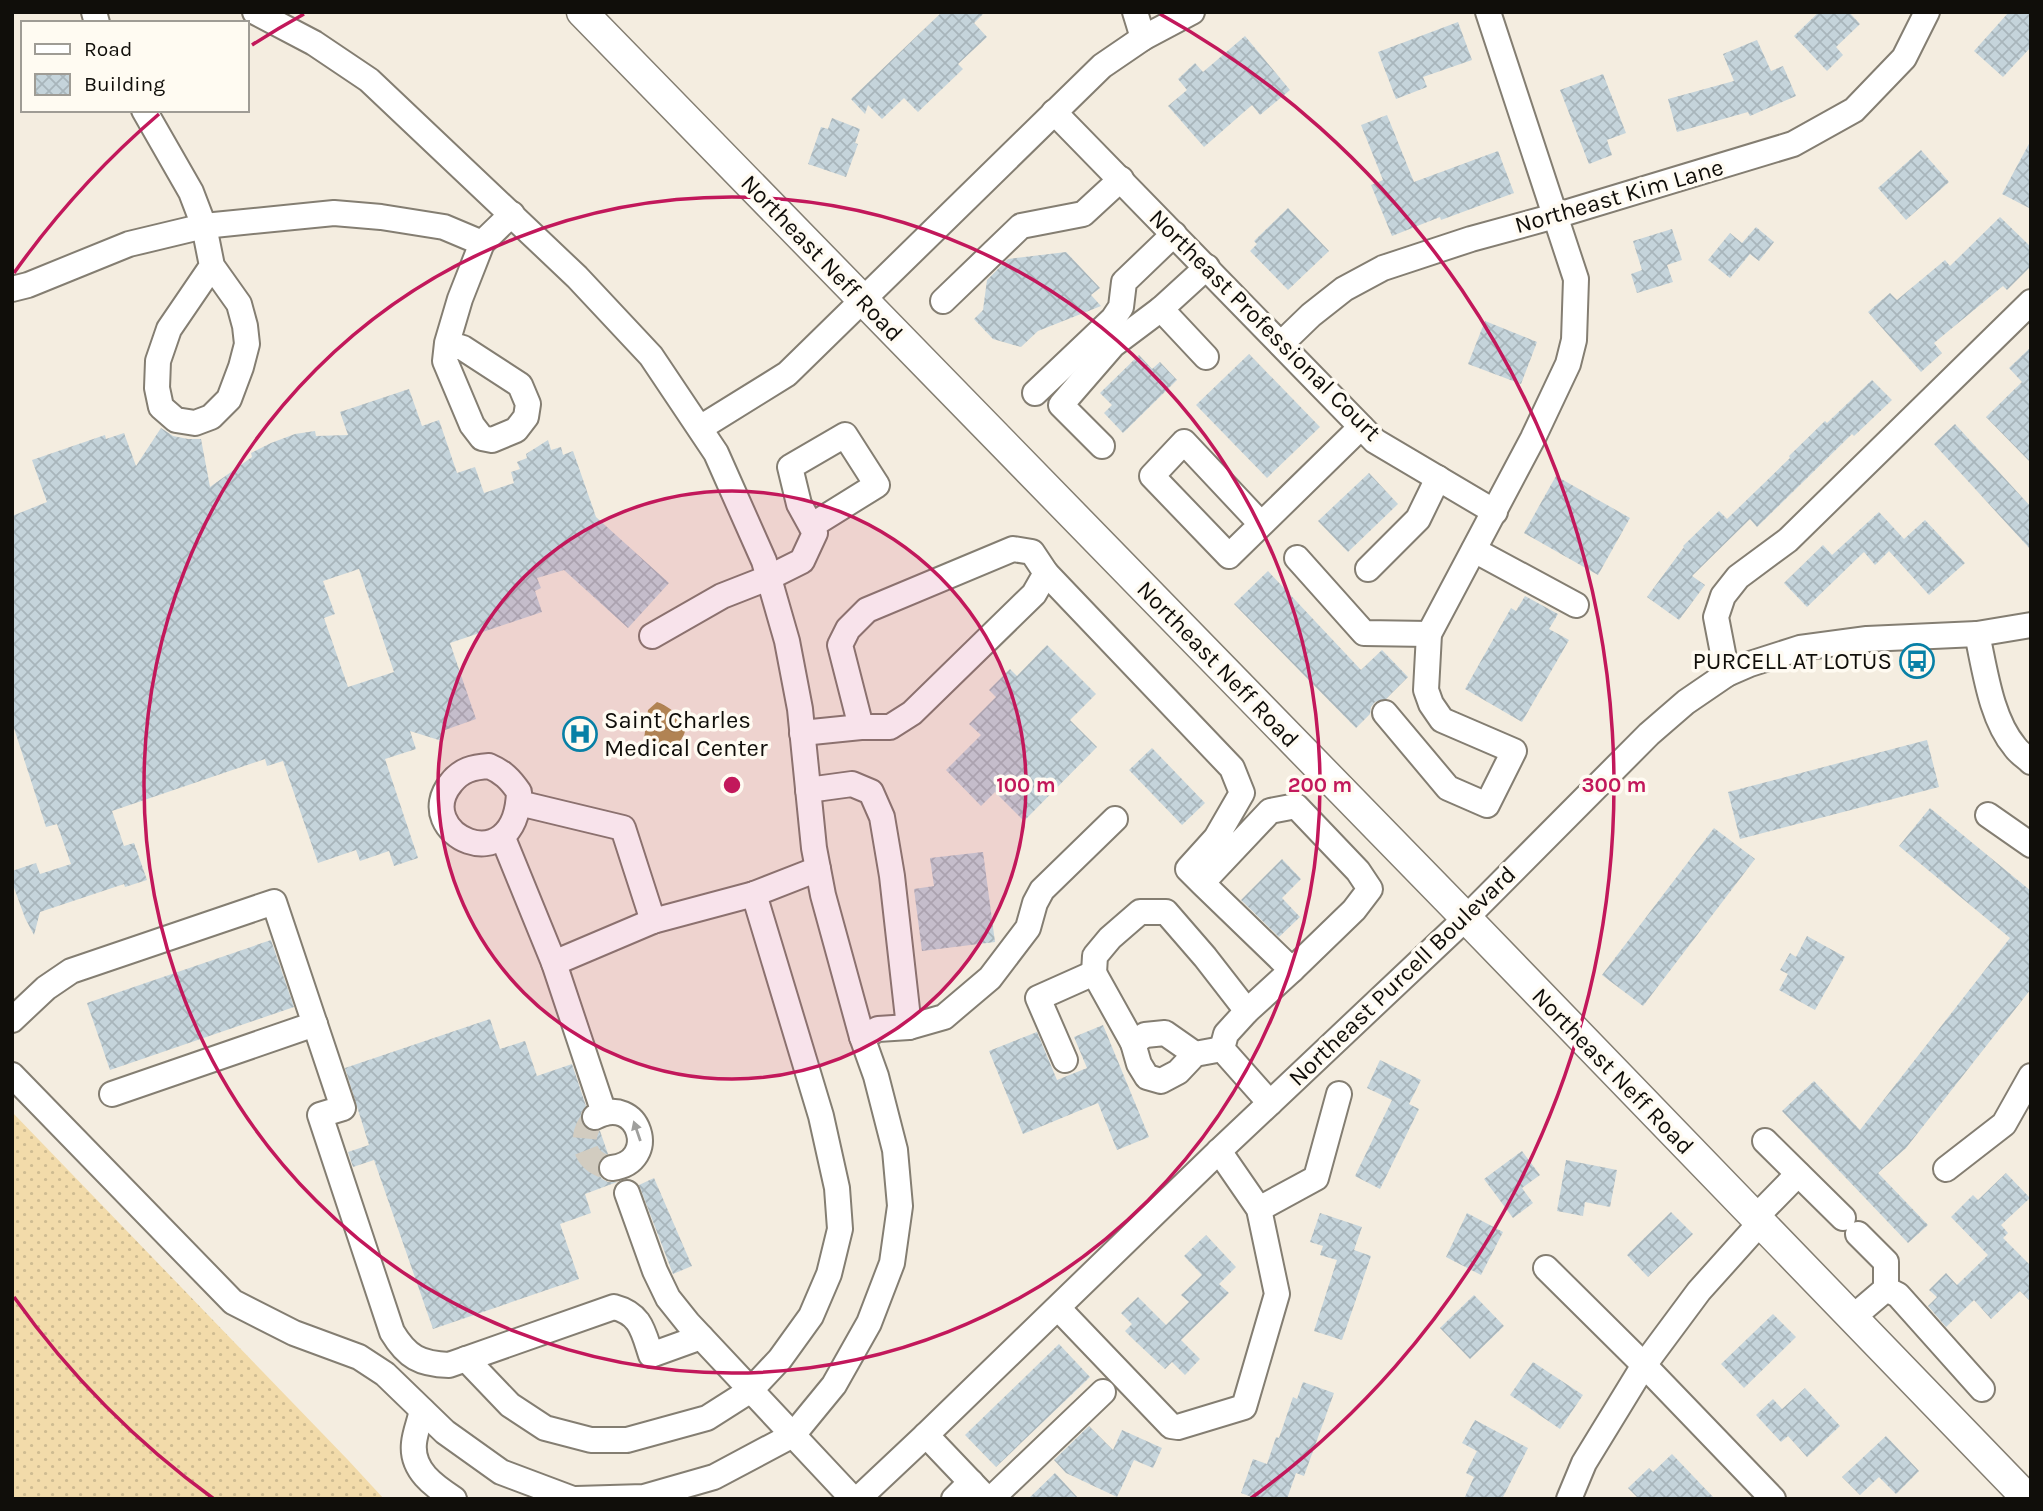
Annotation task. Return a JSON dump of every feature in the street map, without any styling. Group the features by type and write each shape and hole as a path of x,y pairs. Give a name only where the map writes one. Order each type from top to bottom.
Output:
{"main road":[{"name":"Northeast Neff Road","path":"582,12 1466,918 2028,1499"}],"street":[{"path":"12,1076 233,1302 294,1333 359,1357 385,1374 445,1432 501,1472 574,1499 644,1497 673,1493 714,1477 793,1435 834,1385 869,1323 892,1263 900,1206 895,1150 823,895 814,848 800,709 787,641 764,561 716,453 651,356 577,277 512,214 369,80 314,43 255,12"},
{"path":"1135,12 1143,38"},
{"path":"700,428 787,374 1102,66 1143,38 1192,12"},
{"path":"1385,713 1448,788 1487,805 1514,751 1442,720 1431,704 1426,690 1429,635 1533,438 1568,364 1574,340 1576,279 1488,12"},
{"name":"Northeast Kim Lane","path":"1280,344 1311,314 1344,289 1383,268 1471,239 1793,144 1854,110 1904,58 1927,12"},
{"path":"145,112 191,192 204,226 212,266 239,304 247,344 229,399 211,417 195,423 176,420 161,407 157,388 158,361 169,329 212,266"},
{"name":"Northeast Professional Court","path":"1054,112 1375,440 1495,512"},
{"path":"943,301 1021,226 1083,214 1121,179"},
{"path":"12,289 29,285 129,244 204,226 334,213 444,227 482,243"},
{"path":"447,343 460,299 482,243 512,214"},
{"path":"1035,393 1113,318 1121,307 1124,282 1174,234"},
{"path":"1102,446 1061,405 1113,345 1161,309 1207,267"},
{"path":"1727,674 1716,617 1723,596 1738,577 1787,540 2031,302"},
{"path":"1161,309 1206,357"},
{"path":"1261,524 1184,442 1152,476 1228,556 1261,524 1361,427"},
{"path":"1368,569 1418,519 1438,478"},
{"path":"652,636 722,596 802,561 815,533 811,526"},
{"path":"861,727 840,645 848,629 867,610 1013,549 1032,552 1046,573 1232,768 1242,793 1216,838 1188,869 1292,970"},
{"path":"1474,550 1576,605"},
{"path":"1297,558 1364,634 1429,635"},
{"path":"803,733 890,727 912,713 1034,594 1046,573"},
{"name":"Northeast Purcell Boulevard","path":"855,1499 926,1435 1466,918 1649,734 1686,702 1727,674 1800,648 1867,639 1977,634 2031,625"},
{"path":"1977,634 1989,689 2000,723 2014,747 2031,762"},
{"path":"1431,768 1442,720"},
{"path":"489,766 510,778 519,792 519,803 503,838 485,844 468,842 452,831 443,819 441,803 446,788 457,775 473,767 489,766"},
{"path":"808,790 852,784 871,792 882,817 892,876 909,1027"},
{"path":"519,803 623,828 653,921"},
{"path":"1202,883 1270,811 1296,806 1358,871 1370,889 1354,910 1247,1011 1226,1034 1223,1049"},
{"path":"1988,815 2031,845"},
{"path":"862,1037 878,1029 909,1027 944,1017 990,978 1028,928 1042,890 1115,820"},
{"path":"503,838 554,963 599,1115 615,1111 625,1114 634,1121 639,1131 641,1142 638,1153 621,1167 612,1168"},
{"path":"554,963 653,921 754,894 818,869"},
{"path":"466,1359 510,1405 545,1428 591,1440 627,1440 707,1418 751,1390 780,1359 811,1317 829,1274 840,1229 837,1188 821,1116 754,894"},
{"path":"12,1020 46,988 71,971 274,902 342,1108 320,1115 391,1332 401,1347 415,1358 431,1364 449,1365 614,1307 629,1311 641,1325 651,1355 701,1337"},
{"path":"1223,1049 1195,1054 1178,1072 1161,1081 1147,1077 1139,1064 1133,1043 1094,973 1095,956 1110,938 1140,912 1166,912 1247,1011"},
{"path":"1065,1060 1038,998 1094,973"},
{"path":"112,1094 315,1024"},
{"path":"1133,1043 1145,1035 1165,1033 1195,1054"},
{"path":"1223,1049 1270,1103"},
{"path":"1946,1169 2004,1124 2031,1076"},
{"path":"1259,1209 1316,1178 1339,1094"},
{"path":"1765,1141 1886,1262 1886,1289 1852,1318"},
{"path":"1058,1308 1171,1426 1178,1427 1244,1407 1277,1294 1259,1209 1219,1152"},
{"path":"1569,1499 1584,1463 1644,1365 1699,1291 1798,1174"},
{"path":"627,1193 654,1271 668,1298 701,1337 855,1499"},
{"path":"1546,1268 1773,1499"},
{"path":"1886,1289 1898,1295 1982,1389"},
{"path":"926,1435 976,1495 1103,1392"},
{"path":"422,1410 413,1444 418,1467 432,1484 454,1499"}],"shaded area":[{"path":"12,1112 348,1460 384,1499 12,1499"}],"water":[{"path":"657,702 675,713 684,726 684,735 675,747 650,747 644,739 648,710"}],"building":[{"path":"942,12 985,12 974,23 987,37 958,64 963,69 918,112 904,98 882,119 868,105 865,114 851,99"},
{"path":"1819,12 1849,12 1860,24 1836,47 1843,55 1827,71 1794,36"},
{"path":"2009,12 2031,12 2031,47 2003,77 1974,51"},
{"path":"1458,22 1472,60 1423,77 1427,87 1396,99 1378,52"},
{"path":"1245,36 1290,90 1260,115 1252,105 1204,147 1168,106 1187,90 1178,79 1195,63 1203,72"},
{"path":"1757,40 1771,71 1783,66 1796,96 1750,116 1748,112 1677,132 1668,99 1734,81 1723,54"},
{"path":"1603,74 1626,133 1607,140 1612,155 1589,164 1560,90"},
{"path":"1387,115 1414,182 1498,151 1514,193 1392,236 1371,185 1383,180 1361,125"},
{"path":"832,118 860,129 855,143 858,144 846,177 808,164 821,127 828,129"},
{"path":"2031,140 2031,209 2002,194"},
{"path":"1921,150 1949,182 1906,220 1878,188"},
{"path":"1288,208 1329,251 1288,290 1250,251 1257,244 1254,241"},
{"path":"2000,217 2031,247 2031,266 2007,290 2003,286 1934,343 1942,353 1921,372 1868,312 1890,293 1897,300 1945,260 1950,266"},
{"path":"1756,227 1774,242 1759,261 1750,254 1730,278 1708,260 1730,233 1742,243"},
{"path":"1672,229 1682,260 1667,265 1673,282 1637,293 1631,274 1642,270 1633,241"},
{"path":"1066,252 1100,288 1091,295 1101,306 1038,331 1021,347 993,339 974,319 983,310 987,280 1008,259"},
{"path":"1485,321 1537,342 1521,384 1468,364"},
{"path":"2031,347 2031,463 1986,417 2022,382 2009,368"},
{"path":"1249,354 1320,427 1267,478 1196,405"},
{"path":"1139,355 1152,369 1160,362 1177,380 1123,433 1104,413 1112,405 1100,393"},
{"path":"1872,380 1892,400 1854,436 1852,434 1757,527 1750,519 1692,576 1705,585 1679,620 1647,597 1683,546 1719,511 1727,519 1825,421 1827,423"},
{"path":"409,389 422,426 439,420 457,473 475,467 484,493 514,483 511,472 520,469 517,462 527,458 526,454 548,440 551,450 561,447 563,455 573,451 596,517 669,583 628,628 564,570 537,578 541,588 535,591 542,612 450,643 476,719 445,730 442,741 410,731 416,749 385,759 418,858 394,866 389,851 360,861 356,850 318,863 283,761 267,766 265,759 112,811 124,846 134,843 147,880 125,887 124,884 40,912 34,935 12,882 12,871 36,863 40,874 71,864 57,824 46,827 12,722 12,516 47,502 32,460 105,435 106,439 124,433 136,466 161,428 173,436 201,439 210,487 252,457 251,453 271,443 295,434 315,431 316,436 348,435 340,412","holes":["359,569 394,672 348,687 324,618 335,614 323,581"]},
{"path":"1955,424 2031,507 2031,550 1934,444"},
{"path":"1369,473 1398,504 1348,552 1318,521"},
{"path":"1556,476 1630,518 1598,575 1524,533"},
{"path":"1879,512 1904,539 1925,520 1965,563 1929,595 1889,551 1875,565 1864,552 1807,607 1784,583 1823,545 1832,555"},
{"path":"1268,571 1361,670 1382,650 1408,677 1386,699 1375,702 1370,714 1356,728 1234,604"},
{"path":"1525,596 1558,614 1549,629 1569,640 1522,722 1465,689 1511,608 1516,611"},
{"path":"1047,645 1096,694 1070,720 1097,747 1024,821 995,792 981,806 946,770 981,735 969,724 996,697 989,690 1010,669 1017,676"},
{"path":"1927,740 1939,787 1740,839 1728,792"},
{"path":"1152,748 1205,803 1182,825 1129,770"},
{"path":"1930,808 2031,891 2031,989 1906,1148 1878,1173 1928,1225 1908,1243 1782,1111 1814,1081 1860,1130 2010,938 1899,846"},
{"path":"1714,828 1755,859 1643,1006 1602,975"},
{"path":"983,852 995,942 922,951 914,889 934,886 930,858"},
{"path":"1282,859 1301,879 1282,898 1300,917 1279,937 1241,900"},
{"path":"1807,936 1845,957 1815,1010 1779,990 1788,974 1780,970 1790,953 1796,957"},
{"path":"271,940 294,1007 110,1070 87,1003"},
{"path":"490,1019 500,1049 525,1041 537,1076 572,1064 586,1106 581,1113 581,1122 591,1131 600,1131 608,1154 601,1158 598,1173 608,1182 617,1182 585,1194 591,1213 560,1224 579,1279 433,1329 374,1160 353,1167 348,1152 369,1145 345,1068"},
{"path":"1103,1025 1149,1137 1117,1150 1098,1103 1023,1134 989,1051 1037,1032 1057,1080 1087,1068 1074,1037"},
{"path":"1380,1060 1421,1080 1409,1104 1419,1109 1380,1189 1355,1176 1392,1100 1367,1088"},
{"path":"1522,1151 1540,1175 1522,1188 1533,1203 1513,1218 1484,1179"},
{"path":"1566,1160 1617,1170 1610,1207 1585,1202 1583,1216 1557,1211"},
{"path":"2006,1173 2030,1198 2001,1225 2008,1233 2003,1238 2031,1266 2031,1302 2020,1291 1991,1319 1974,1300 1946,1327 1928,1306 1937,1297 1929,1290 1946,1273 1957,1285 1988,1255 1951,1217 1973,1195 1978,1200"},
{"path":"654,1178 692,1266 673,1274 639,1185"},
{"path":"1671,1212 1693,1234 1648,1277 1627,1255"},
{"path":"1320,1213 1362,1227 1354,1250 1371,1256 1342,1340 1314,1331 1337,1260 1320,1255 1323,1246 1310,1242"},
{"path":"1467,1213 1503,1232 1481,1275 1446,1257"},
{"path":"1206,1235 1236,1267 1219,1284 1229,1293 1181,1340 1200,1359 1185,1375 1172,1362 1165,1369 1135,1341 1125,1331 1132,1324 1121,1313 1138,1297 1166,1325 1189,1302 1181,1295 1202,1275 1184,1256"},
{"path":"1474,1295 1504,1326 1470,1359 1440,1328"},
{"path":"1773,1314 1796,1337 1744,1388 1721,1364"},
{"path":"1059,1344 1090,1377 996,1467 965,1435"},
{"path":"1533,1362 1583,1395 1560,1429 1510,1395"},
{"path":"1303,1382 1334,1393 1304,1476 1296,1473 1287,1499 1257,1499 1241,1493 1253,1459 1267,1464 1293,1397 1297,1399"},
{"path":"1805,1388 1840,1426 1807,1457 1788,1436 1781,1442 1756,1415 1773,1399 1782,1409"},
{"path":"1475,1420 1528,1448 1502,1499 1464,1499 1474,1477 1466,1473 1477,1451 1462,1443"},
{"path":"1089,1426 1113,1450 1122,1430 1162,1448 1153,1468 1134,1460 1117,1497 1066,1473 1054,1460"},
{"path":"1886,1436 1919,1471 1896,1494 1879,1477 1860,1495 1842,1477"},
{"path":"1672,1454 1715,1499 1639,1499 1628,1488 1649,1468 1653,1472"},
{"path":"1055,1473 1079,1499 1028,1499"}],"tunnel":[{"path":"595,1117 586,1133 586,1149 595,1161 612,1168"}],"place":[{"name":"PURCELL AT LOTUS","path":"1917,661"},
{"name":"Saint Charles Medical Center","path":"580,734"}]}
